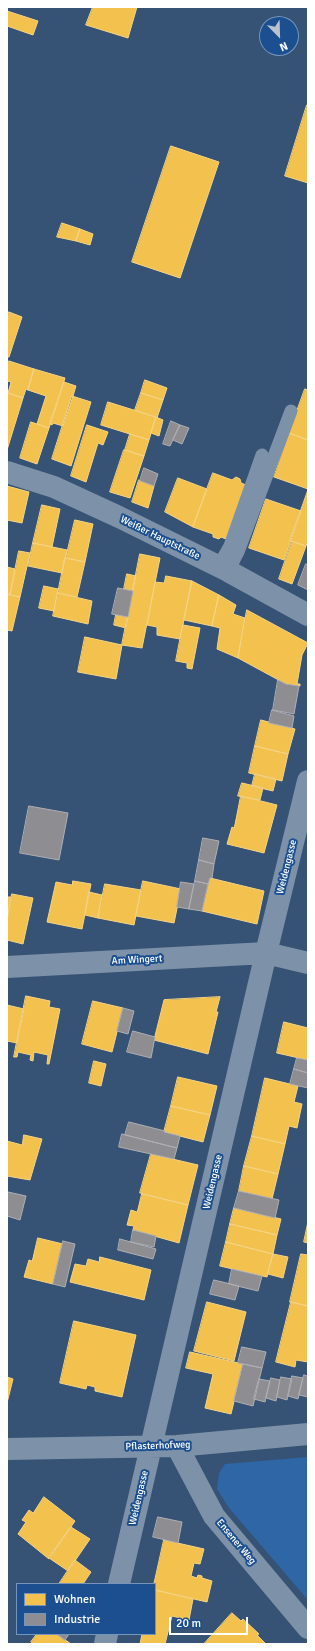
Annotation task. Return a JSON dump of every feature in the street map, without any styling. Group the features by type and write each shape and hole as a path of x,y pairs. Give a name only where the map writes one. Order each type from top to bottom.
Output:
{"street":[{"name":"Weißer Hauptstraße","path":"7,472 54,486 223,569 308,615"},
{"name":"Weidengasse","path":"119,1583 266,953 308,781"},
{"name":"Am Wingert","path":"7,967 266,953 308,963"},
{"name":"Pflasterhofweg","path":"7,1449 177,1446 308,1434"},
{"name":"Ensener Weg","path":"177,1446 214,1516 308,1628"}],"lane":[{"path":"223,569 238,552 291,411"},
{"path":"223,569 262,455"}],"shaded area":[{"path":"308,1457 308,1600 229,1508 217,1489 219,1473 225,1464"}],"building: Wohnen":[{"path":"93,7 137,7 128,38 86,25"},
{"path":"7,11 38,21 33,35 7,26"},
{"path":"308,105 308,183 285,176"},
{"path":"171,146 219,162 180,278 132,262"},
{"path":"62,223 80,229 76,241 57,237"},
{"path":"80,229 93,234 90,245 76,241"},
{"path":"9,312 22,317 9,357 7,357 7,319"},
{"path":"9,361 34,369 28,390 26,389 23,398 8,393 11,382 7,381 7,365"},
{"path":"34,369 65,378 49,428 37,424 46,396 28,390"},
{"path":"145,380 167,388 163,400 141,393"},
{"path":"64,382 76,386 63,426 53,423 52,425 50,424"},
{"path":"305,389 308,390 308,440 289,433"},
{"path":"8,393 23,398 7,450 7,396"},
{"path":"141,393 163,400 157,418 135,410"},
{"path":"72,396 91,402 71,466 52,459"},
{"path":"108,402 156,417 149,440 101,425"},
{"path":"156,417 163,420 159,436 151,433"},
{"path":"31,422 49,428 37,464 20,458"},
{"path":"87,425 108,432 103,445 98,443 86,482 71,476"},
{"path":"289,433 308,440 308,489 274,477"},
{"path":"130,434 149,440 144,456 125,450"},
{"path":"124,450 144,456 130,498 110,492"},
{"path":"213,473 232,480 236,477 240,479 241,483 246,485 226,539 221,537 219,539 213,537 213,534 193,527"},
{"path":"178,478 207,489 193,527 165,512"},
{"path":"139,480 154,486 148,508 132,502"},
{"path":"7,486 29,492 22,523 7,520"},
{"path":"308,490 308,540 306,546 290,541"},
{"path":"266,499 301,511 284,560 249,548"},
{"path":"42,505 60,509 52,547 33,543"},
{"path":"75,520 93,524 85,562 66,558"},
{"path":"292,541 306,546 292,584 279,579"},
{"path":"33,543 67,550 62,573 28,566"},
{"path":"19,551 30,553 20,597 10,595"},
{"path":"140,554 160,558 142,648 122,645"},
{"path":"65,558 85,562 77,597 58,593"},
{"path":"7,567 15,569 10,595 7,594"},
{"path":"127,574 136,576 133,591 124,589"},
{"path":"166,576 192,581 180,639 157,635 157,627 147,625 155,582 164,583"},
{"path":"192,581 219,595 212,626 184,620"},
{"path":"44,586 58,589 54,611 39,608"},
{"path":"58,593 92,601 88,624 53,616"},
{"path":"7,594 20,597 12,631 7,630"},
{"path":"219,595 236,605 233,614 245,618 238,658 217,649 220,628 212,626"},
{"path":"247,610 308,643 302,655 297,684 300,684 300,686 286,684 238,658"},
{"path":"116,615 128,617 126,628 114,625"},
{"path":"183,625 200,628 192,669 187,668 187,663 176,661"},
{"path":"85,637 122,645 116,679 78,672"},
{"path":"261,720 295,729 288,754 255,746"},
{"path":"255,746 288,754 282,781 249,773"},
{"path":"255,774 276,779 273,791 252,786"},
{"path":"242,783 263,788 260,800 238,796"},
{"path":"241,796 277,805 264,853 227,844 232,827 234,828"},
{"path":"210,878 264,891 257,924 202,911"},
{"path":"73,881 91,884 82,929 47,922 56,882 72,885"},
{"path":"143,881 181,889 174,923 136,916"},
{"path":"105,884 141,890 134,925 98,918"},
{"path":"89,892 102,895 98,918 85,915"},
{"path":"12,894 33,898 23,944 7,940 7,920"},
{"path":"7,897 11,897 7,920"},
{"path":"26,996 50,1001 49,1007 60,1009 49,1064 47,1064 48,1055 34,1052 33,1061 30,1060 31,1055 18,1052 17,1057 14,1057"},
{"path":"220,997 208,1054 154,1040 164,1000"},
{"path":"93,1001 123,1008 112,1052 82,1044"},
{"path":"7,1005 24,1009 17,1043 7,1041"},
{"path":"284,1022 308,1028 308,1060 277,1053"},
{"path":"94,1061 106,1064 101,1086 89,1083"},
{"path":"178,1077 217,1086 210,1115 171,1106"},
{"path":"265,1078 298,1086 294,1102 302,1104 297,1128 289,1126 285,1144 252,1136"},
{"path":"171,1106 210,1115 203,1142 164,1132"},
{"path":"24,1135 42,1139 30,1180 7,1176 7,1141 22,1145"},
{"path":"252,1136 285,1144 278,1174 244,1166"},
{"path":"151,1154 198,1165 188,1205 140,1193"},
{"path":"244,1166 278,1174 272,1199 239,1191"},
{"path":"142,1194 188,1205 179,1243 133,1230 134,1226 127,1225 131,1210 137,1212"},
{"path":"234,1208 281,1219 277,1235 230,1224"},
{"path":"308,1222 308,1243 304,1242"},
{"path":"230,1224 277,1235 273,1254 226,1242"},
{"path":"38,1238 63,1244 53,1284 24,1277 29,1260 32,1261"},
{"path":"226,1242 273,1254 267,1277 220,1266"},
{"path":"273,1254 288,1257 283,1278 268,1274"},
{"path":"301,1254 308,1255 308,1306 290,1302"},
{"path":"100,1257 151,1270 144,1300 70,1282 75,1264 86,1266 88,1259 99,1262"},
{"path":"207,1302 246,1312 234,1361 194,1351"},
{"path":"291,1302 308,1306 308,1362 296,1360 295,1367 276,1362"},
{"path":"74,1321 136,1335 122,1397 95,1391 95,1387 87,1385 86,1389 60,1383"},
{"path":"190,1352 243,1364 231,1414 205,1408 213,1374 186,1368"},
{"path":"7,1377 13,1379 7,1403"},
{"path":"44,1497 75,1521 49,1559 18,1534 26,1522 22,1520 29,1510 33,1513"},
{"path":"71,1527 90,1539 68,1571 49,1558"},
{"path":"164,1540 204,1549 200,1564 194,1563 191,1576 197,1578 198,1575 212,1581 207,1602 156,1590 156,1583 154,1583"},
{"path":"75,1560 91,1572 84,1583 60,1583"},
{"path":"156,1590 193,1599 189,1620 172,1616 165,1644 140,1644 142,1635 156,1635"},
{"path":"232,1613 241,1621 243,1619 259,1634 257,1635 266,1644 204,1644"},
{"path":"36,1635 58,1635 71,1644 34,1644 31,1642"}],"building: Industrie":[{"path":"171,421 180,425 170,446 163,444"},
{"path":"180,425 189,428 182,444 173,440"},
{"path":"144,468 158,474 154,486 140,481"},
{"path":"306,564 308,565 308,590 298,585"},
{"path":"118,588 133,591 128,617 112,614"},
{"path":"278,680 286,684 299,686 294,714 273,710"},
{"path":"272,710 294,716 292,728 269,723"},
{"path":"29,806 68,813 59,860 20,853"},
{"path":"203,838 219,841 214,864 199,860"},
{"path":"199,860 214,864 212,878 210,878 208,884 195,881"},
{"path":"195,881 208,884 202,911 189,909"},
{"path":"181,882 194,884 189,909 177,907"},
{"path":"123,1008 134,1011 128,1034 117,1031"},
{"path":"133,1031 155,1037 151,1058 127,1052"},
{"path":"297,1058 308,1060 308,1073 294,1069"},
{"path":"294,1069 308,1073 308,1088 290,1084"},
{"path":"129,1122 180,1136 177,1148 125,1135"},
{"path":"122,1134 177,1148 174,1159 119,1147"},
{"path":"239,1191 279,1200 275,1218 234,1208"},
{"path":"8,1192 26,1196 20,1220 7,1216"},
{"path":"133,1230 156,1236 154,1247 131,1242"},
{"path":"120,1239 156,1249 153,1259 118,1250"},
{"path":"63,1241 75,1244 65,1287 53,1284"},
{"path":"232,1269 262,1276 258,1291 229,1284"},
{"path":"214,1280 239,1286 235,1300 210,1294"},
{"path":"242,1347 266,1352 262,1368 238,1363"},
{"path":"243,1364 262,1368 253,1406 234,1401"},
{"path":"304,1375 308,1376 308,1397 299,1395"},
{"path":"292,1376 303,1378 298,1399 288,1396"},
{"path":"281,1377 292,1379 287,1400 277,1397"},
{"path":"271,1378 280,1380 276,1401 266,1398"},
{"path":"259,1379 270,1381 265,1402 254,1399"},
{"path":"158,1517 182,1522 178,1543 153,1537"},
{"path":"58,1635 68,1635 65,1640"}]}
